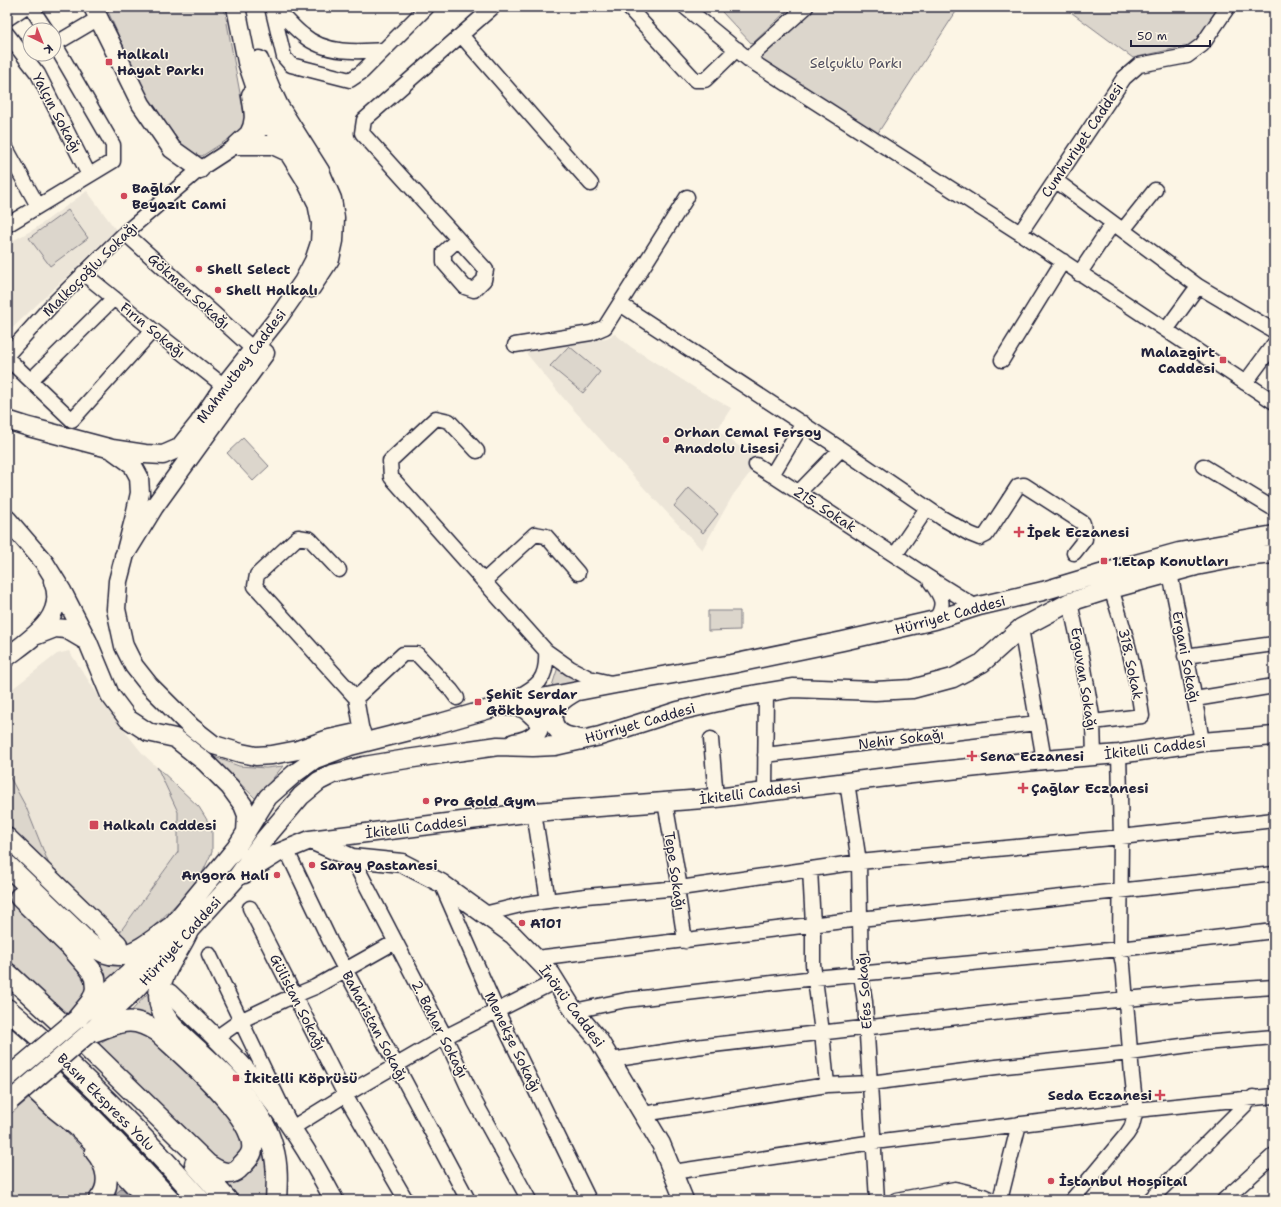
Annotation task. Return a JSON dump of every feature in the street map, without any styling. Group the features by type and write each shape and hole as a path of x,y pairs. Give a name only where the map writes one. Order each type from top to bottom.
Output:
{"highway":[{"path":"7,865 88,943 102,952 115,956 135,952 179,931"},
{"path":"7,884 70,946 91,970 95,978 96,989 83,1026 132,1021 148,1026 158,1032 224,1096 249,1131 252,1139 252,1151 247,1160 235,1172 224,1173 217,1171 207,1164 91,1051 7,974"},
{"path":"179,931 161,984 159,1002 161,1009 164,1016 172,1026 240,1091 268,1131 276,1163 276,1200"},
{"name":"Basın Ekspress Yolu","path":"7,1009 71,1066 124,1118 162,1156 200,1200"},
{"name":"Basın Ekspress Yolu","path":"7,1038 61,1088 131,1157 170,1200"},
{"path":"7,1063 57,1110 100,1157 105,1166 107,1177 106,1188 99,1200"},
{"path":"57,1110 77,1126 104,1152 149,1200"},
{"path":"162,1120 168,1131 227,1200"}],"main road":[{"name":"Mahmutbey Caddesi","path":"29,427 112,449 145,454 163,455 180,448 224,386 278,318 303,282 314,261 320,243 321,223 317,203 305,179 262,106 247,62 236,7"},
{"name":"Mahmutbey Caddesi","path":"124,556 154,508 315,284 330,259 334,240 335,218 332,199 320,171 279,106 261,69 256,53 249,7"},
{"path":"96,12 141,104 172,148 200,169"},
{"path":"243,140 254,126 250,71"},
{"path":"243,140 273,127 281,121 289,121"},
{"path":"243,140 274,145 288,152"},
{"path":"7,420 29,427"},
{"path":"7,428 29,427"},
{"path":"112,449 132,464 139,477 140,493 118,581 116,609 124,646 134,666 149,685 190,727 214,745 256,756 272,755 298,750 329,739 417,721 436,724"},
{"path":"7,519 44,562 62,591 88,642 110,695 128,719 148,732 175,738 205,762 230,787 244,805 246,815 246,832"},
{"name":"Hürriyet Caddesi","path":"179,931 236,848 268,797 294,774 315,759 350,746 500,706 579,690 739,662 843,641 935,620 979,606 1044,591 1179,552 1274,535"},
{"name":"Hürriyet Caddesi","path":"179,931 235,880 262,842 301,796 319,781 333,774 364,766 498,746 533,748 555,746 583,740 678,711 740,697 793,688 875,691 912,689 953,678 982,663 1021,628 1070,602 1111,589 1196,566 1242,557 1274,554"},
{"path":"7,658 32,637 54,614 56,606 55,587 44,562"},
{"path":"1002,601 1020,610 1021,628"},
{"path":"32,637 55,628 66,629 88,642"},
{"path":"579,690 565,697 558,705 553,720 556,729 564,735 583,740"},
{"path":"498,746 524,742 534,737 539,726 536,718 525,710 519,707 500,706"},
{"name":"İkitelli Caddesi","path":"235,880 286,849 310,840 534,812 716,798 1044,760 1119,754 1202,742 1274,736"},
{"path":"7,837 118,944"},
{"name":"İnönü Caddesi","path":"310,840 352,858 402,863 440,883 513,935 556,981 574,1012 598,1039 661,1144 684,1200"},
{"path":"8,1102 83,1026 128,974 179,931"},
{"path":"169,993 216,1038 260,1085 292,1128 323,1178 334,1200"},
{"path":"7,1078 83,1026"}],"street":[{"path":"7,19 25,7"},
{"path":"31,7 41,22"},
{"path":"273,8 284,57 291,65 350,80 362,72 427,7"},
{"path":"457,240 362,133 364,120 493,7"},
{"path":"628,7 695,80 705,80 737,49"},
{"path":"748,59 806,7"},
{"name":"Cumhuriyet Caddesi","path":"1020,233 1124,78 1139,65 1187,56 1202,45 1228,7"},
{"path":"273,8 303,35 322,46 357,52 384,50"},
{"path":"686,8 748,59 1063,261 1079,274 1274,402"},
{"path":"62,38 96,12"},
{"name":"Yalçın Sokağı","path":"7,34 38,74 89,175"},
{"path":"460,35 591,184"},
{"path":"7,225 113,161 113,145 62,58"},
{"name":"Malkoçoğlu Sokağı","path":"7,355 83,273 125,232 200,169 243,140"},
{"path":"7,150 38,206"},
{"path":"1056,180 1198,286 1274,331"},
{"path":"1079,274 1118,227 1155,190"},
{"path":"515,345 591,333 605,327 687,197"},
{"name":"Gökmen Sokağı","path":"125,232 253,349"},
{"path":"1002,360 1063,261"},
{"name":"Fırın Sokağı","path":"83,273 224,386"},
{"path":"1166,330 1198,286"},
{"path":"31,380 114,298"},
{"path":"620,304 842,448 948,522 980,538 986,535 1018,486 1024,485 1083,524 1085,539 1074,553"},
{"path":"7,358 72,420 153,330"},
{"path":"1245,383 1274,344"},
{"path":"477,451 449,421 436,418 390,461 392,477 546,651 570,668 589,678 615,684"},
{"path":"772,475 803,423"},
{"path":"799,492 842,448"},
{"name":"215. Sokak","path":"756,465 928,577 971,604 979,606"},
{"path":"1203,466 1274,509"},
{"path":"894,555 927,508"},
{"path":"484,581 535,534 546,536 578,573"},
{"path":"339,570 310,539 298,537 257,575 255,586 356,698 362,732"},
{"name":"Ergani Sokağı","path":"1170,573 1202,742"},
{"path":"928,577 940,594 942,603 942,610 935,620"},
{"name":"318. Sokak","path":"1093,722 1142,716 1140,699 1126,632 1111,589"},
{"name":"Erguvan Sokağı","path":"1070,602 1083,662 1093,722 1094,756"},
{"path":"1021,628 1044,760"},
{"path":"1185,656 1274,644"},
{"path":"500,706 534,688 543,675 547,664 546,651"},
{"path":"356,698 403,654 417,654 451,690 456,698"},
{"path":"1195,699 1274,686"},
{"path":"765,792 766,693"},
{"name":"Nehir Sokağı","path":"765,755 1037,723"},
{"path":"711,739 716,798"},
{"path":"1072,1200 1127,1134 1132,1126 1136,1110 1120,949 1121,837 1119,754"},
{"name":"Efes Sokağı","path":"847,782 859,862 861,975 865,997 877,1200"},
{"name":"Tepe Sokağı","path":"665,802 680,888 678,894 685,941"},
{"path":"534,812 548,901"},
{"path":"484,914 526,904 586,896 680,888 859,862 1121,837 1274,820"},
{"name":"Baharistan Sokağı","path":"286,849 330,941 468,1200"},
{"name":"2. Bahar Sokağı","path":"352,858 445,1037 475,1102 529,1200"},
{"path":"810,869 813,925 813,964 827,1085"},
{"path":"536,958 860,919 1274,874"},
{"name":"Menekşe Sokağı","path":"440,883 497,1011 589,1200"},
{"name":"Gülistan Sokağı","path":"250,908 345,1095 406,1200"},
{"path":"574,1012 626,1000 815,978 861,975 1120,949 1274,931"},
{"path":"216,1038 240,1021 315,987 395,942"},
{"path":"209,954 292,1128 345,1095 445,1037 556,981"},
{"path":"611,1060 695,1047 1055,1006 1199,992 1274,987"},
{"path":"643,1114 827,1085 870,1083 1204,1043 1274,1037"},
{"path":"673,1172 874,1142 1136,1110 1274,1096"},
{"path":"1150,1200 1253,1097"},
{"path":"1000,1200 1019,1124"},
{"path":"1224,1200 1274,1155"},
{"path":"896,1200 955,1189 983,1196 992,1200"}],"shaded area":[{"path":"87,191 116,230 7,333 7,244 36,228"},
{"name":"Orhan Cemal Fersoy Anadolu Lisesi","path":"615,334 631,347 695,388 731,408 717,430 759,461 733,495 702,550 565,400 526,353 543,347 568,342 582,342 606,338"},
{"path":"69,651 110,713 143,754 157,767 178,812 178,852 117,936 54,877 26,807 7,772 7,693 57,654"},
{"path":"122,1188 133,1200 109,1200"}],"green space":[{"path":"106,7 224,7 245,120 241,131 202,156 189,154 174,145 140,84"},
{"path":"727,7 791,7 752,44 722,12"},
{"name":"Selçuklu Parkı","path":"809,7 959,7 874,139 748,59"},
{"path":"1064,7 1218,7 1195,44 1133,58"},
{"path":"68,210 88,238 50,266 29,238"},
{"path":"569,346 600,372 583,393 550,366"},
{"path":"243,438 269,466 253,481 227,453"},
{"path":"689,488 718,514 703,533 674,506"},
{"path":"708,611 740,611 740,630 708,631"},
{"path":"558,667 586,684 550,692"},
{"path":"212,756 239,766 266,768 283,766 256,799"},
{"path":"157,767 199,807 212,828 212,852 198,882 134,947 117,936 178,852 178,812"},
{"path":"7,772 26,807 54,877 8,828 11,819 7,812"},
{"path":"7,893 85,972 88,999 67,1016 7,964"},
{"path":"91,955 132,962 101,992"},
{"path":"157,983 162,1025 126,1017"},
{"path":"131,1031 145,1032 235,1118 246,1142 235,1162 225,1165 211,1161 97,1045 111,1036"},
{"path":"31,1097 94,1160 100,1177 93,1194 87,1200 33,1200 7,1196 7,1117"},
{"path":"267,1143 269,1200 234,1200 215,1179 238,1178 251,1171 262,1158 262,1146"},
{"path":"109,1162 143,1200 133,1200 122,1188 109,1200"}],"place":[{"name":"Halkalı Hayat Parkı","path":"109,62"},
{"name":"Bağlar Beyazıt Cami","path":"124,196"},
{"name":"Shell Select","path":"199,269"},
{"name":"Shell Halkalı","path":"218,290"},
{"name":"Malazgirt Caddesi","path":"1223,360"},
{"name":"Orhan Cemal Fersoy Anadolu Lisesi","path":"666,440"},
{"name":"İpek Eczanesi","path":"1019,532"},
{"name":"1.Etap Konutları","path":"1104,561"},
{"name":"Şehit Serdar Gökbayrak","path":"478,702"},
{"name":"Sena Eczanesi","path":"972,756"},
{"name":"Çağlar Eczanesi","path":"1023,788"},
{"name":"Pro Gold Gym","path":"426,801"},
{"name":"Halkalı Caddesi","path":"94,825"},
{"name":"Saray Pastanesi","path":"312,865"},
{"name":"Angora Halı","path":"277,875"},
{"name":"A101","path":"522,923"},
{"name":"İkitelli Köprüsü","path":"236,1078"},
{"name":"Seda Eczanesi","path":"1160,1095"},
{"name":"İstanbul Hospital","path":"1051,1181"}]}
